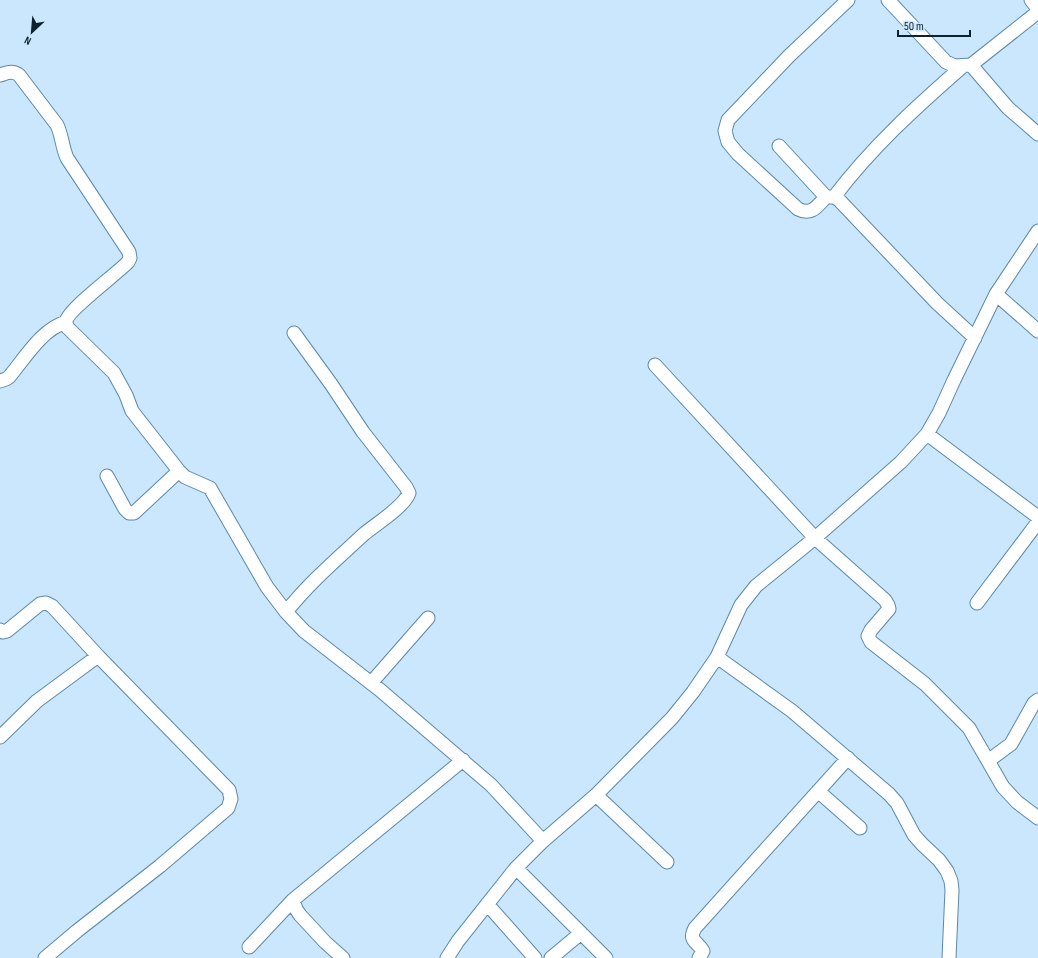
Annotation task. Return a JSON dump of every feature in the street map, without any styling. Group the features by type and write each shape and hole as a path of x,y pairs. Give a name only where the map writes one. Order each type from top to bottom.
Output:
{"street":[{"path":"848,0 788,56 728,120 725,131 728,142 738,154 803,212 813,210 830,197 910,113 1038,10 1031,0"},
{"path":"888,0 946,62 956,66 967,66 1008,108 1038,134"},
{"path":"0,75 12,72 19,75 57,125 67,158 130,252 128,262 83,301 66,322 51,328 10,377 0,381"},
{"path":"779,146 830,197 839,200 937,303 975,338"},
{"path":"447,958 458,941 516,868 543,841 596,795 672,718 694,692 717,656 741,604 756,586 815,538 901,462 927,434 939,413 996,294 1038,232"},
{"path":"996,294 1038,331"},
{"path":"66,322 68,328 114,373 126,395 132,411 179,471 185,477 210,488 267,587 286,612 304,631 371,683 463,760 491,785 543,841"},
{"path":"286,612 304,590 365,534 401,504 407,498 408,493 406,487 363,432 294,333"},
{"path":"655,365 815,538 888,605 888,609 885,614 871,630 868,636 871,642 925,684 969,728 1003,787 1017,802 1038,818"},
{"path":"927,434 1038,517"},
{"path":"108,476 125,509 129,513 134,513 179,471"},
{"path":"977,603 1038,522"},
{"path":"0,630 3,632 7,631 40,604 46,603 52,606 98,656 229,790 231,799 228,808 160,866 45,958"},
{"path":"371,683 428,618"},
{"path":"0,737 37,701 98,656"},
{"path":"717,656 792,711 880,786 897,803 914,835 939,860 947,871 951,881 952,890 949,958"},
{"path":"988,761 1011,744 1034,703 1038,700"},
{"path":"699,958 703,951 692,938 695,928 848,758"},
{"path":"249,947 293,900 463,760"},
{"path":"818,791 860,828"},
{"path":"596,795 667,862"},
{"path":"516,868 606,958"},
{"path":"293,900 300,915 325,942 344,958"},
{"path":"487,904 535,958"},
{"path":"551,958 581,933"}]}
